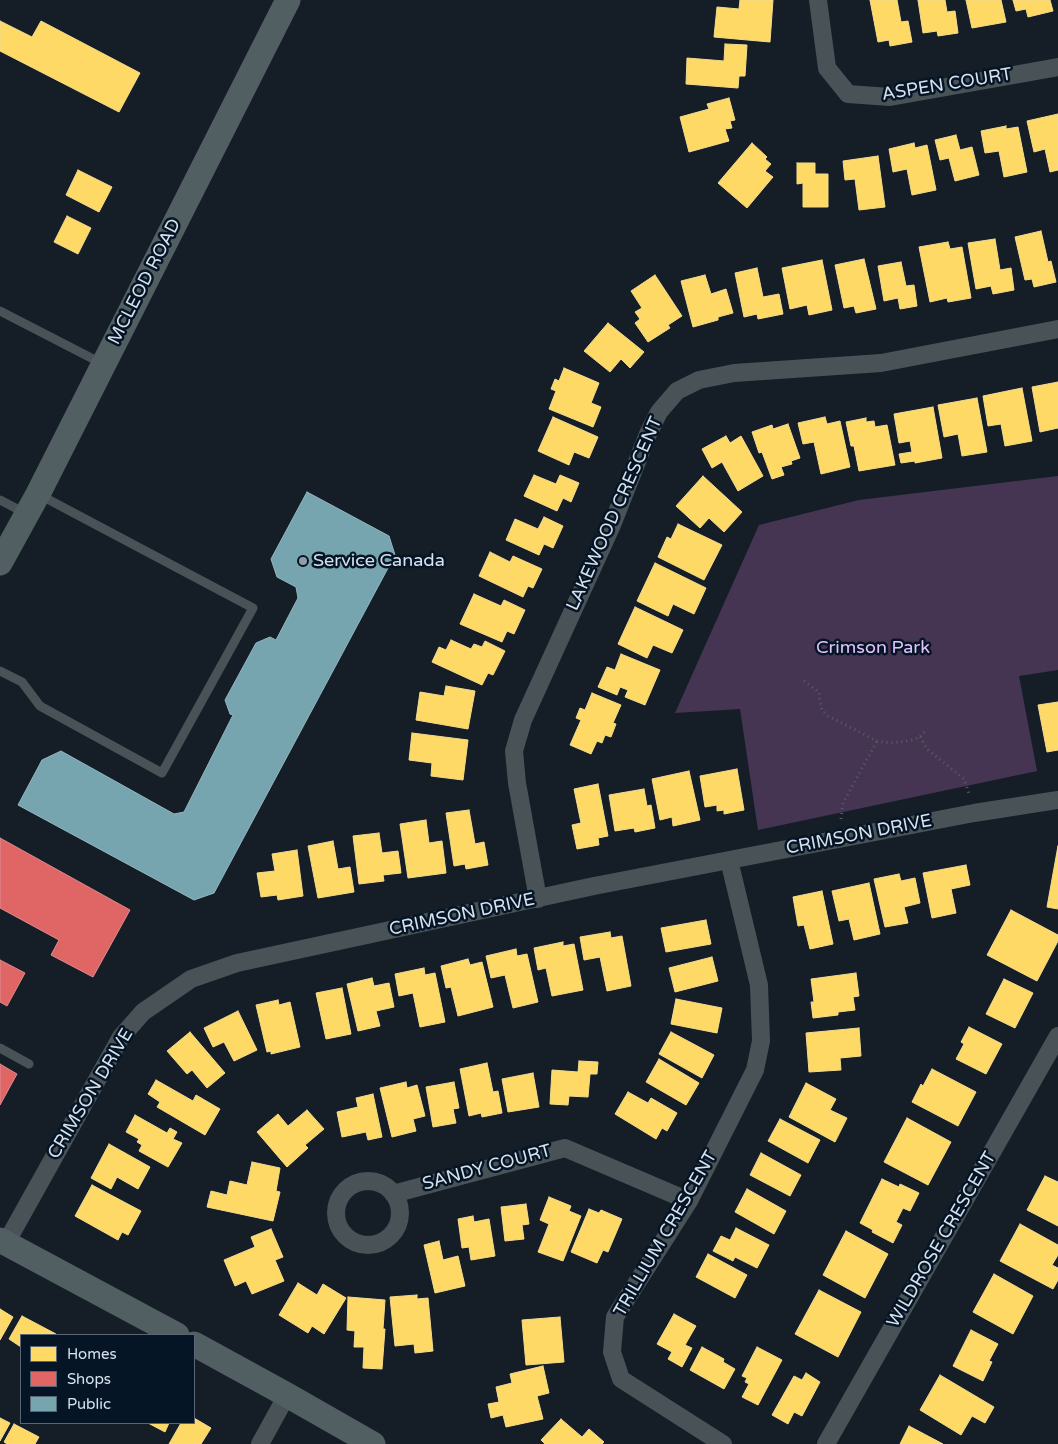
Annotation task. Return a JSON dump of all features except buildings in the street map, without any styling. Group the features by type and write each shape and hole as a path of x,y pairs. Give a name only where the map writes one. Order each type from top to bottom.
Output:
{"main road":[{"name":"MCLEOD ROAD","path":"0,563 33,504 288,0"},
{"path":"3,1241 175,1334"},
{"path":"195,1345 373,1444"}],"street":[{"name":"ASPEN COURT","path":"818,0 827,68 848,94 890,97 1058,67"},
{"name":"LAKEWOOD CRESCENT","path":"538,899 517,783 514,752 523,720 612,525 648,434 659,412 676,390 699,380 734,373 881,362 1058,329"},
{"name":"CRIMSON DRIVE","path":"3,1241 121,1037 143,1012 191,979 237,963 594,886 974,813 1058,800"},
{"name":"TRILLIUM CRESCENT","path":"723,1444 621,1379 612,1352 615,1317 689,1202 755,1070 761,1041 759,985 729,860"},
{"name":"WILDROSE CRESCENT","path":"826,1444 1058,1036"},
{"name":"SANDY COURT","path":"393,1194 565,1148 689,1202"},
{"path":"260,1444 287,1395"}],"lane":[{"path":"0,310 104,364"},
{"path":"0,500 33,504 254,608 162,772 40,706 22,682 0,671"},
{"path":"0,1048 29,1064"}],"path":[{"path":"804,681 819,692 822,710 828,716 877,741 891,743 913,740 920,737 925,731"},
{"path":"920,737 927,750 964,779 974,813"},
{"path":"838,839 843,803 877,741"}],"green space":[{"name":"Crimson Park","path":"1058,476 1058,670 1019,676 1037,771 758,830 740,709 675,713 759,525 859,500"}],"place":[{"name":"Service Canada","path":"303,561"}]}
